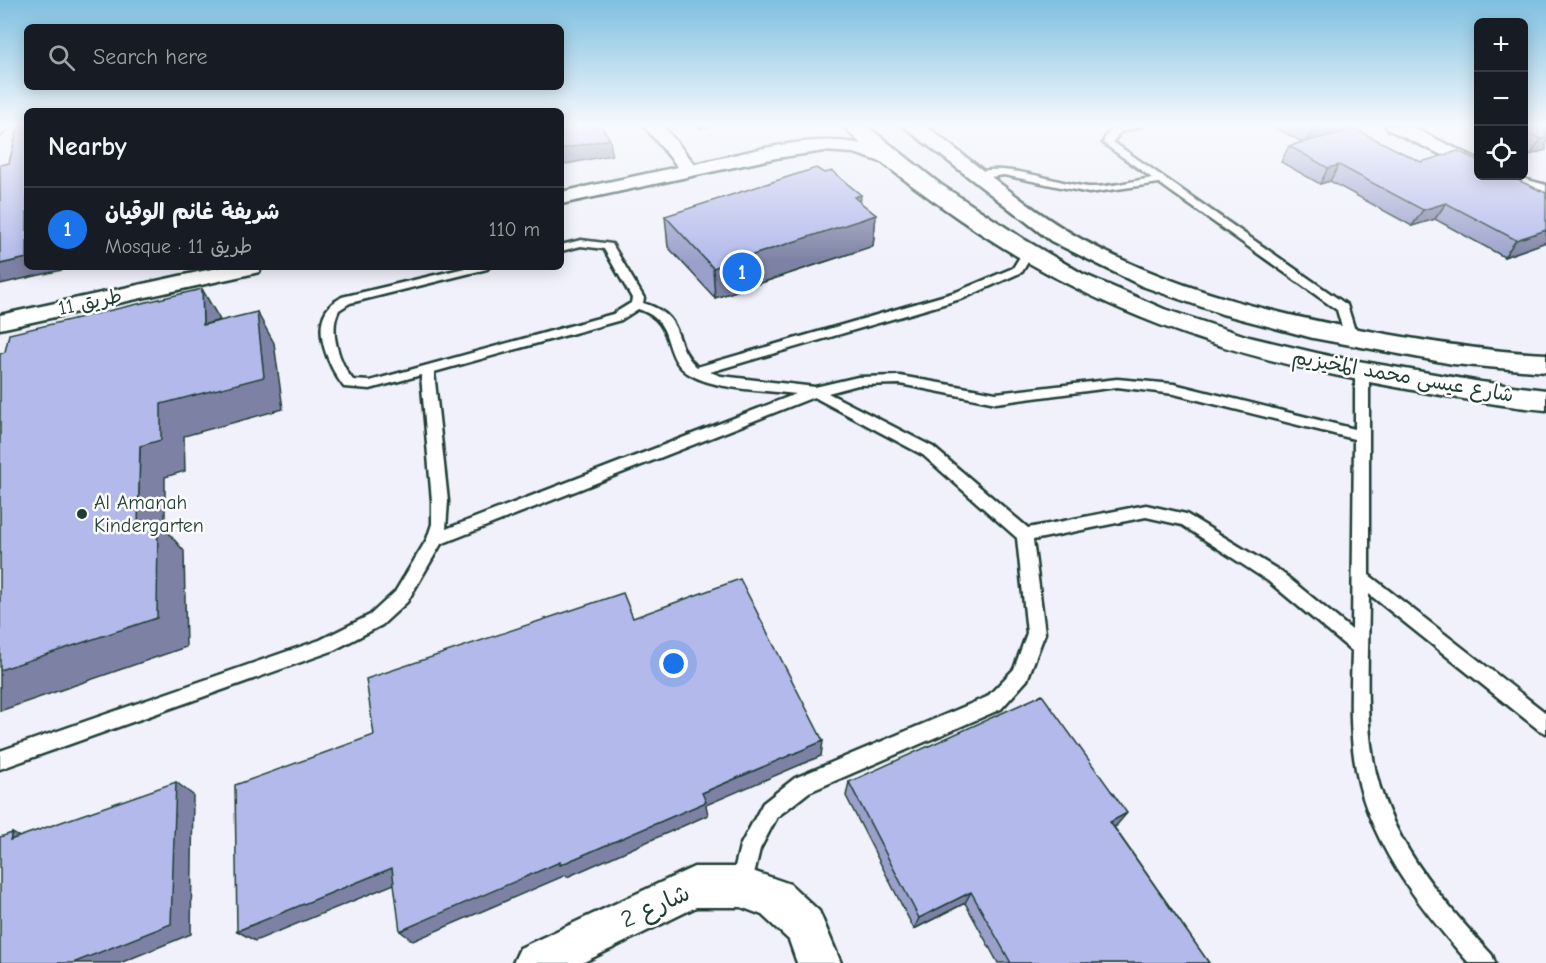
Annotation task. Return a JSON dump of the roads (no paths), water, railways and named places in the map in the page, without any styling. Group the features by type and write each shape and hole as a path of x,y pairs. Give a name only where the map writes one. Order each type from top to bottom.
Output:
{"street":[{"path":"564,197 686,171"},
{"name":"شارع عيسى محمد المخيزيم","path":"911,171 979,222 1075,280 1200,331 1285,355 1362,373 1546,400"},
{"name":"شارع عيسى محمد المخيزيم","path":"970,171 1072,244 1164,287 1231,310 1351,337 1450,354 1515,362 1546,363"},
{"path":"1507,180 1518,185 1546,191"},
{"name":"طريق 11","path":"0,322 202,272 222,270"},
{"name":"شارع 2","path":"535,963 694,887 741,887 775,899 804,926 819,963"}],"lane":[{"path":"1148,171 1343,308 1351,337"},
{"path":"976,176 1004,172 1089,190 1161,180"},
{"path":"564,247 581,243 608,246 638,298 637,305"},
{"path":"695,372 960,295 1018,270 1028,252"},
{"path":"448,271 346,300 334,308 330,316 330,343 341,376 349,384 370,385 427,370 617,317 637,305 653,310 670,325 679,357 695,372 720,380 815,392 928,451 1024,535 1036,633 1021,674 994,703 802,786 770,810 750,846 741,887"},
{"path":"0,760 326,646 376,620 401,597 435,540 440,524 441,501 427,370"},
{"path":"1362,373 1361,752 1368,786 1382,822 1402,861 1430,901 1484,963"},
{"path":"435,540 815,392 858,381 900,380 996,398 1118,383 1174,389 1362,436"},
{"path":"1024,535 1146,511 1186,520 1274,576 1361,648"},
{"path":"1361,578 1546,724"}],"place":[{"name":"شريفة غانم الوقيان","path":"742,272"},
{"name":"Al Amanah Kindergarten","path":"82,514"}]}
